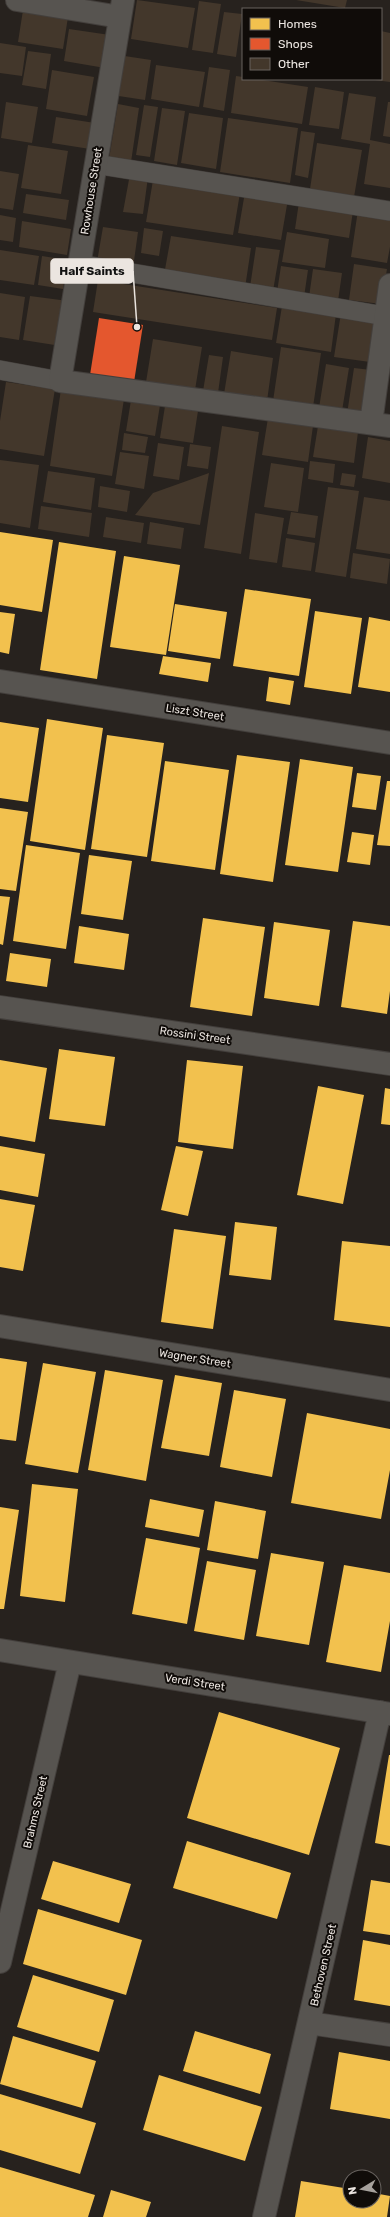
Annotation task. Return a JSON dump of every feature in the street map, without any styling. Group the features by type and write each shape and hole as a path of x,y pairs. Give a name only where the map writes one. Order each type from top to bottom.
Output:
{"street":[{"path":"17,0 121,9"},
{"name":"Rowhouse Street","path":"60,382 121,9"},
{"path":"60,382 381,424 390,285"},
{"name":"Liszt Street","path":"0,681 390,743"},
{"name":"Rossini Street","path":"0,1007 390,1064"},
{"name":"Wagner Street","path":"0,1326 390,1390"},
{"name":"Verdi Street","path":"0,1650 385,1713"},
{"name":"Brahms Street","path":"0,1962 70,1662"},
{"name":"Bethoven Street","path":"264,2217 309,2022 385,1713"},
{"path":"309,2022 390,2035"}],"lane":[{"path":"95,164 390,211"},
{"path":"79,264 388,314"},
{"path":"0,370 60,382"}],"building: Homes":[{"path":"0,532 53,540 42,612 0,605"},
{"path":"59,542 116,551 97,679 40,670"},
{"path":"124,556 180,565 166,655 110,647"},
{"path":"245,589 311,599 299,676 233,666"},
{"path":"175,604 227,612 220,659 168,651"},
{"path":"315,611 362,618 351,694 304,687"},
{"path":"0,612 15,614 9,654 0,652"},
{"path":"369,617 390,621 390,692 358,687"},
{"path":"163,656 211,663 208,682 159,674"},
{"path":"269,677 294,681 290,705 266,701"},
{"path":"47,719 103,728 85,850 30,841"},
{"path":"0,722 39,728 28,802 0,798"},
{"path":"107,735 164,743 147,857 91,849"},
{"path":"237,755 290,762 273,882 220,874"},
{"path":"300,759 353,767 338,872 285,865"},
{"path":"165,761 229,770 215,870 151,861"},
{"path":"357,773 381,776 376,810 352,807"},
{"path":"387,781 390,781 390,846 377,845"},
{"path":"0,808 28,812 16,891 0,889"},
{"path":"352,832 374,835 370,865 347,862"},
{"path":"26,845 80,853 66,949 13,941"},
{"path":"89,855 132,861 123,920 81,914"},
{"path":"0,896 10,897 3,945 0,944"},
{"path":"203,918 265,927 252,1016 190,1007"},
{"path":"353,921 390,926 390,991 387,1014 341,1007"},
{"path":"274,922 330,930 319,1006 264,998"},
{"path":"79,926 129,934 124,970 74,963"},
{"path":"10,953 51,959 47,987 6,981"},
{"path":"59,1049 115,1057 105,1126 49,1119"},
{"path":"0,1060 47,1068 35,1142 0,1136"},
{"path":"187,1060 243,1066 233,1149 178,1142"},
{"path":"318,1086 364,1095 343,1204 297,1195"},
{"path":"385,1088 390,1089 390,1125 381,1124"},
{"path":"0,1146 45,1154 38,1197 0,1190"},
{"path":"176,1146 203,1151 188,1216 161,1210"},
{"path":"0,1199 35,1205 23,1271 0,1267"},
{"path":"235,1222 277,1227 271,1280 229,1275"},
{"path":"174,1229 226,1236 213,1329 161,1322"},
{"path":"342,1241 390,1246 390,1327 334,1320"},
{"path":"0,1358 27,1362 16,1441 0,1439"},
{"path":"43,1363 96,1372 78,1473 25,1464"},
{"path":"105,1370 163,1380 146,1481 88,1470"},
{"path":"175,1375 222,1383 209,1456 161,1448"},
{"path":"234,1390 286,1399 272,1477 220,1467"},
{"path":"307,1413 390,1429 390,1470 381,1519 291,1503"},
{"path":"32,1484 78,1489 65,1602 20,1596"},
{"path":"150,1499 204,1510 199,1537 145,1527"},
{"path":"215,1501 266,1511 258,1559 207,1550"},
{"path":"0,1507 19,1510 4,1609 0,1609"},
{"path":"146,1538 200,1548 187,1624 132,1614"},
{"path":"271,1553 324,1562 309,1645 256,1636"},
{"path":"207,1561 256,1570 244,1640 194,1631"},
{"path":"344,1565 390,1573 390,1621 381,1672 326,1662"},
{"path":"219,1712 340,1748 309,1855 187,1818"},
{"path":"390,1755 390,1846 375,1843"},
{"path":"187,1841 291,1873 277,1919 173,1888"},
{"path":"53,1861 131,1884 119,1923 41,1899"},
{"path":"371,1880 390,1883 390,1935 363,1931"},
{"path":"38,1909 142,1940 126,1995 23,1964"},
{"path":"363,1940 390,1945 390,2006 354,2000"},
{"path":"33,1975 114,2000 99,2052 17,2027"},
{"path":"195,2031 271,2054 260,2094 183,2071"},
{"path":"13,2036 96,2061 82,2108 0,2084"},
{"path":"339,2052 390,2061 390,2119 330,2109"},
{"path":"159,2075 262,2107 245,2161 143,2130"},
{"path":"0,2094 96,2123 80,2174 0,2150"},
{"path":"0,2167 95,2195 88,2217 0,2217"},
{"path":"301,2181 342,2188 342,2209 382,2209 382,2194 390,2196 387,2217 295,2217"},
{"path":"111,2190 151,2202 146,2217 103,2217"}],"building: Shops":[{"path":"99,318 143,325 134,382 90,375"}],"building: Other":[{"path":"137,0 195,8 188,48 131,39"},
{"path":"296,0 347,0 345,8"},
{"path":"199,1 221,4 213,53 192,50"},
{"path":"23,10 68,17 63,49 18,42"},
{"path":"224,12 242,14 236,57 217,54"},
{"path":"69,29 110,35 105,68 64,61"},
{"path":"382,31 390,33 390,82 375,80 382,80"},
{"path":"0,43 26,47 22,76 0,73"},
{"path":"28,51 51,54 46,89 22,85"},
{"path":"118,55 151,60 145,100 112,95"},
{"path":"156,65 205,72 199,107 151,99"},
{"path":"209,67 230,70 224,111 203,107"},
{"path":"52,70 94,77 87,116 46,109"},
{"path":"236,76 242,77 242,80 262,80 308,87 302,124 231,113"},
{"path":"315,87 344,92 339,129 309,125"},
{"path":"349,93 376,97 370,140 390,144 390,188 364,184 370,144 341,139"},
{"path":"6,102 38,107 32,143 1,138"},
{"path":"388,102 390,102 390,137 383,136"},
{"path":"118,104 139,108 131,162 109,159"},
{"path":"144,105 158,107 150,157 136,155"},
{"path":"162,108 185,111 177,165 154,161"},
{"path":"189,113 223,118 216,169 181,163"},
{"path":"56,117 95,123 90,149 52,143"},
{"path":"228,118 298,128 290,183 220,172"},
{"path":"301,131 315,133 308,178 295,175"},
{"path":"317,143 362,150 354,197 310,189"},
{"path":"28,145 68,151 61,194 21,188"},
{"path":"0,171 19,174 13,210 0,208"},
{"path":"130,174 148,177 143,214 123,212"},
{"path":"153,180 240,193 233,235 146,222"},
{"path":"245,192 288,199 281,240 238,233"},
{"path":"26,194 69,200 66,220 23,213"},
{"path":"299,202 353,211 349,238 295,229"},
{"path":"358,210 390,214 390,247 387,263 351,257"},
{"path":"0,215 16,218 13,242 0,240"},
{"path":"22,221 71,229 67,255 19,247"},
{"path":"103,227 138,232 133,268 97,262"},
{"path":"144,228 163,231 159,256 141,253"},
{"path":"287,232 329,239 325,268 282,262"},
{"path":"171,236 251,248 245,288 164,275"},
{"path":"256,247 280,250 273,291 250,287"},
{"path":"0,250 39,256 34,285 0,280"},
{"path":"42,256 67,260 63,289 38,285"},
{"path":"354,264 387,269 381,304 349,300"},
{"path":"281,266 308,270 304,297 277,292"},
{"path":"313,269 342,273 338,301 309,297"},
{"path":"98,280 277,308 272,340 93,312"},
{"path":"0,293 25,297 19,340 0,337"},
{"path":"30,296 68,301 61,346 23,340"},
{"path":"282,306 336,314 331,352 276,343"},
{"path":"341,313 377,319 370,362 334,357"},
{"path":"153,339 202,347 195,390 146,382"},
{"path":"281,347 321,353 313,407 273,401"},
{"path":"231,351 273,358 267,401 224,394"},
{"path":"209,355 223,357 218,393 203,391"},
{"path":"326,364 349,368 342,411 319,408"},
{"path":"354,368 371,370 364,416 347,414"},
{"path":"6,382 55,389 44,456 0,449 0,421"},
{"path":"61,389 124,399 112,476 50,466"},
{"path":"131,400 160,405 155,436 126,431"},
{"path":"165,406 198,411 193,443 160,438"},
{"path":"268,418 313,426 308,462 262,455"},
{"path":"222,426 259,432 241,554 204,548"},
{"path":"318,426 358,432 354,463 313,457"},
{"path":"124,433 148,437 145,453 122,450"},
{"path":"368,437 390,441 390,483 362,478"},
{"path":"158,443 184,447 179,480 153,476"},
{"path":"190,444 211,447 208,469 187,466"},
{"path":"120,452 149,456 144,489 115,484"},
{"path":"0,460 39,465 30,528 0,523"},
{"path":"310,461 335,464 333,483 308,479"},
{"path":"271,463 304,468 298,512 264,507"},
{"path":"48,471 95,478 91,510 43,502"},
{"path":"209,473 200,525 135,515 153,493"},
{"path":"342,473 356,475 354,487 340,485"},
{"path":"100,486 130,491 127,512 98,507"},
{"path":"328,487 359,491 346,577 315,572"},
{"path":"364,497 390,501 390,554 356,549"},
{"path":"41,506 92,513 89,537 38,529"},
{"path":"291,512 318,516 315,538 287,534"},
{"path":"255,513 284,518 277,563 249,559"},
{"path":"106,517 144,523 141,543 103,537"},
{"path":"150,522 184,528 181,549 147,544"},
{"path":"286,538 315,543 311,571 282,567"},
{"path":"353,553 390,559 387,584 350,578"}],"place":[{"name":"Half Saints","path":"137,327"}]}
